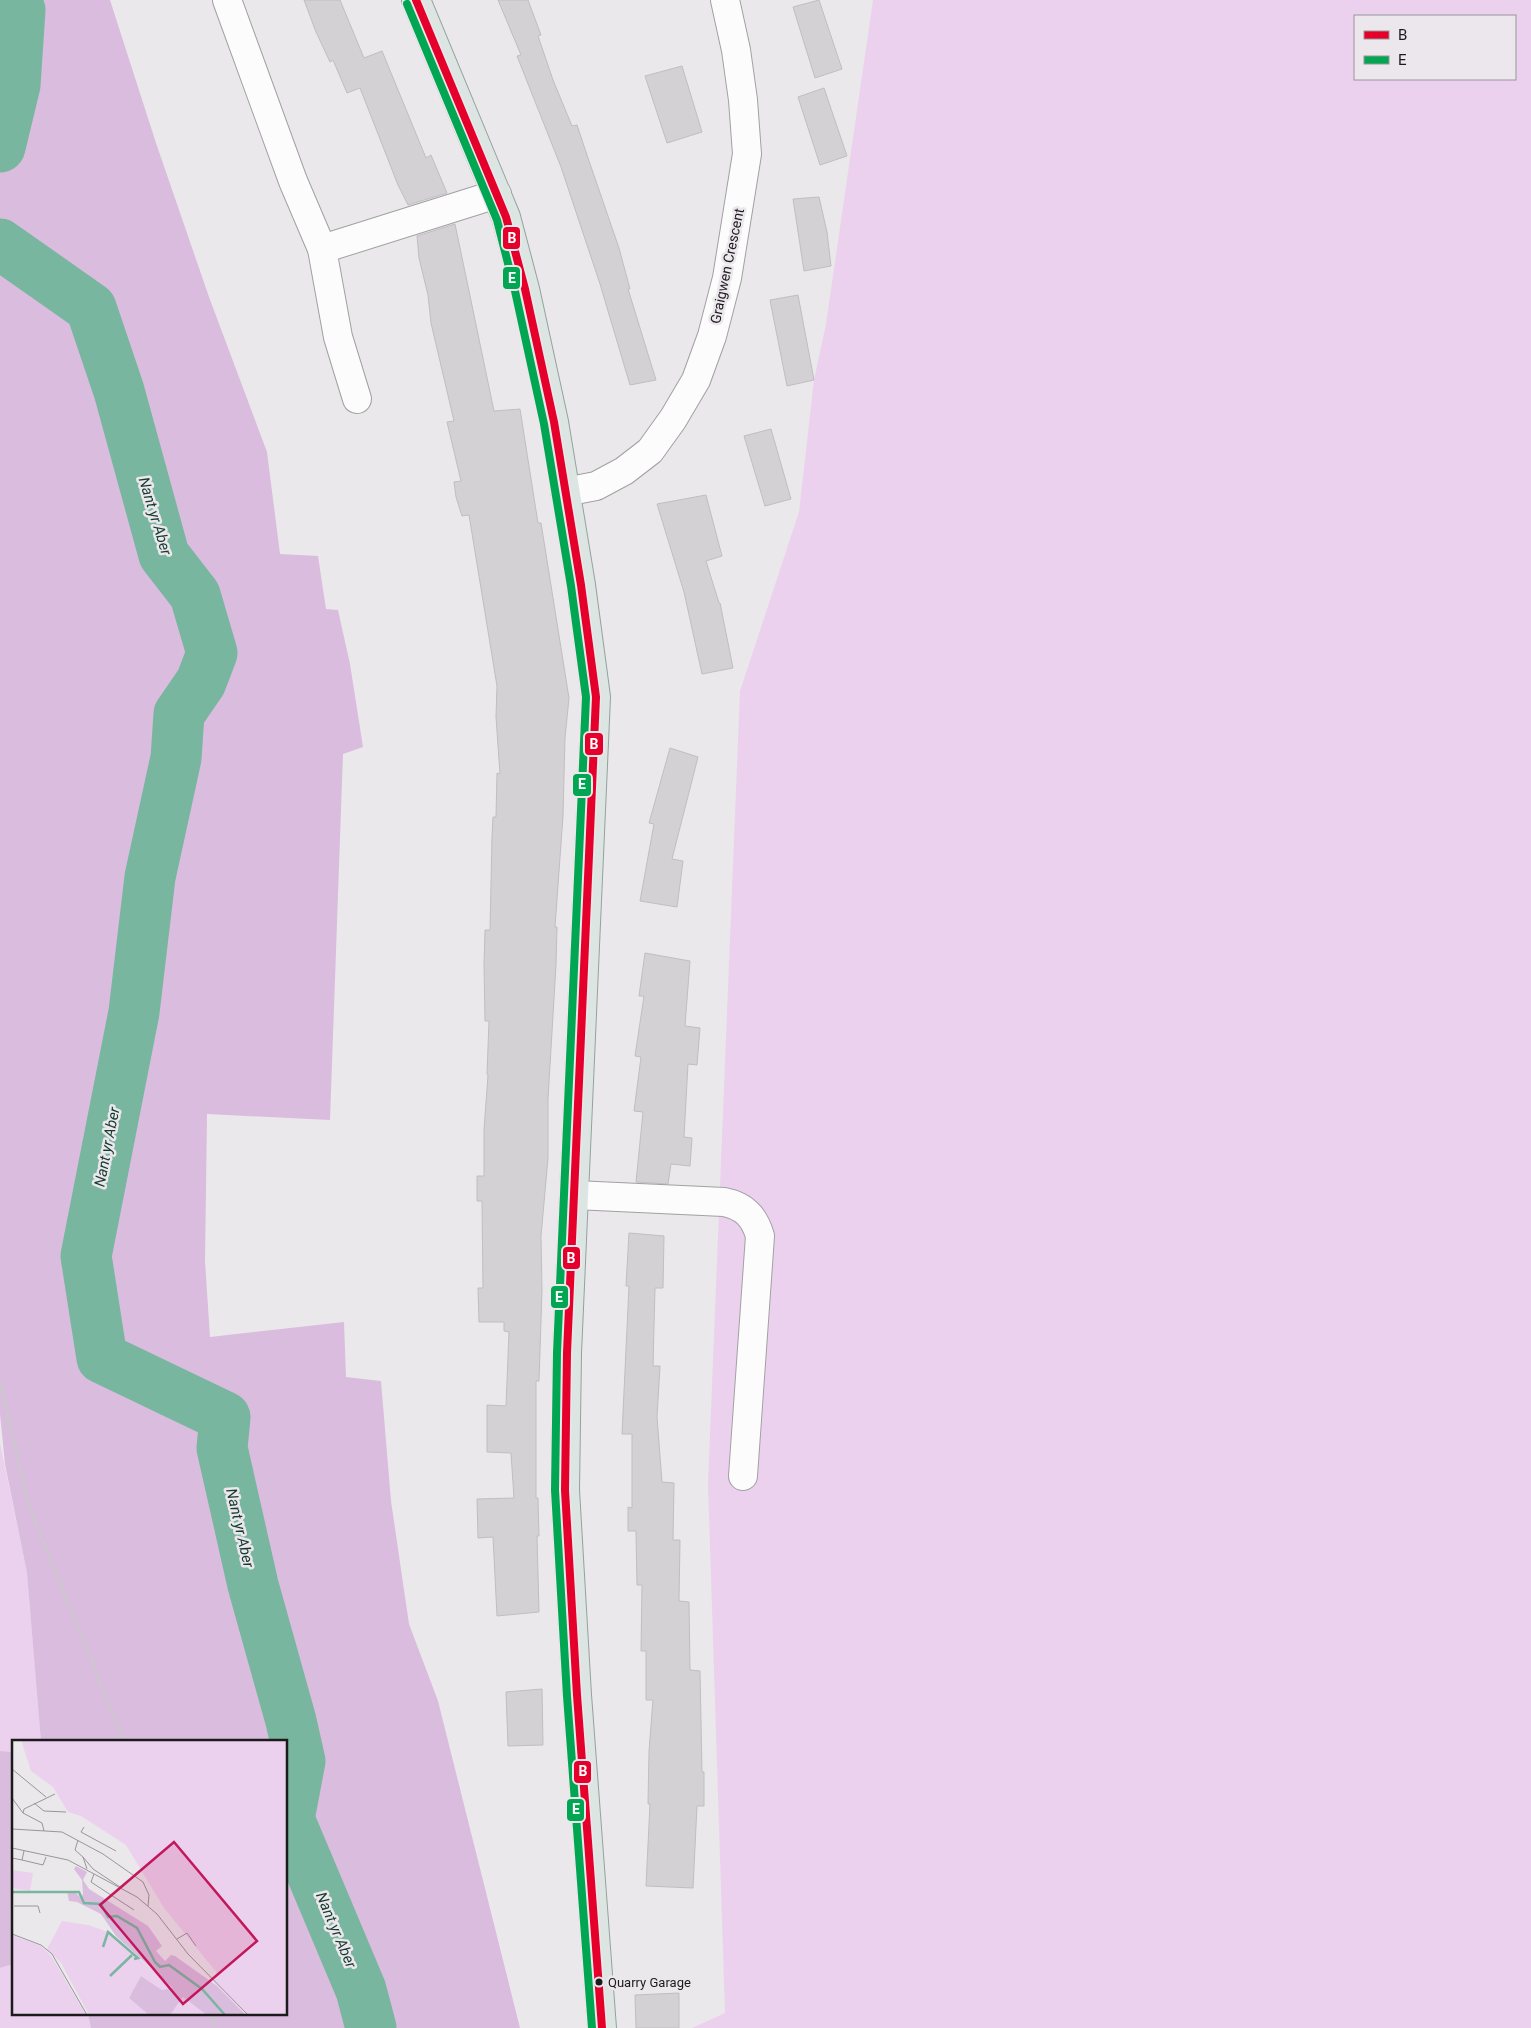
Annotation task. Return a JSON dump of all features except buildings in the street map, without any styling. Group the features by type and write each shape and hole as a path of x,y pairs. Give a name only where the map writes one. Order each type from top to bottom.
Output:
{"main road":[{"path":"420,3 506,217 530,308 554,422 596,697 567,1353 565,1490 577,1694 602,2028"}],"street":[{"path":"227,0 293,181 322,249 338,337 357,399"},
{"name":"Graigwen Crescent","path":"565,492 596,486 624,472 650,451 673,419 696,380 712,336 727,278 747,154 741,84 725,0"},
{"path":"322,249 497,194"},
{"path":"575,1196 724,1202 737,1205 756,1222 760,1236 743,1476"}],"path":[{"path":"0,1382 29,1506 123,1740"}],"shaded area":[{"path":"0,0 110,0 156,143 209,297 267,452 280,554 318,556 326,609 338,610 350,664 363,747 343,754 330,1120 207,1114 205,1261 210,1337 344,1322 346,1377 381,1381 391,1501 409,1624 438,1701 520,2028 91,2028 88,2016 288,2016 288,1740 41,1740 27,1573 5,1464 0,1414"},
{"path":"873,0 1531,0 1531,2028 692,2028 725,2013 708,1484 740,691 799,512 814,380 826,324"},
{"path":"0,1443 27,1573 41,1740 12,1740 12,1752 0,1751"},
{"path":"0,1751 12,1752 12,1965 0,1968"},
{"path":"12,1965 12,2016 88,2016 91,2028 0,2028 0,1968"}],"waterway":[{"name":"Nant yr Aber","path":"0,147 15,85 20,10 13,0"},
{"name":"Nant yr Aber","path":"0,244 91,308 119,391 164,555 195,595 212,653 201,682 179,714 176,758 150,877 134,1012 86,1256 102,1358 225,1417 222,1448 253,1585 291,1721 300,1761 289,1819 361,1990 371,2028"}],"transit line":[{"name":"B","path":"416,0 506,217 525,289 554,422 581,585 596,697 567,1353 565,1490 577,1695 602,2028"},
{"name":"E","path":"407,4 497,220 515,291 544,424 571,586 586,697 557,1353 555,1490 567,1696 592,2028"}],"place":[{"name":"Quarry Garage","path":"599,1982"}]}
